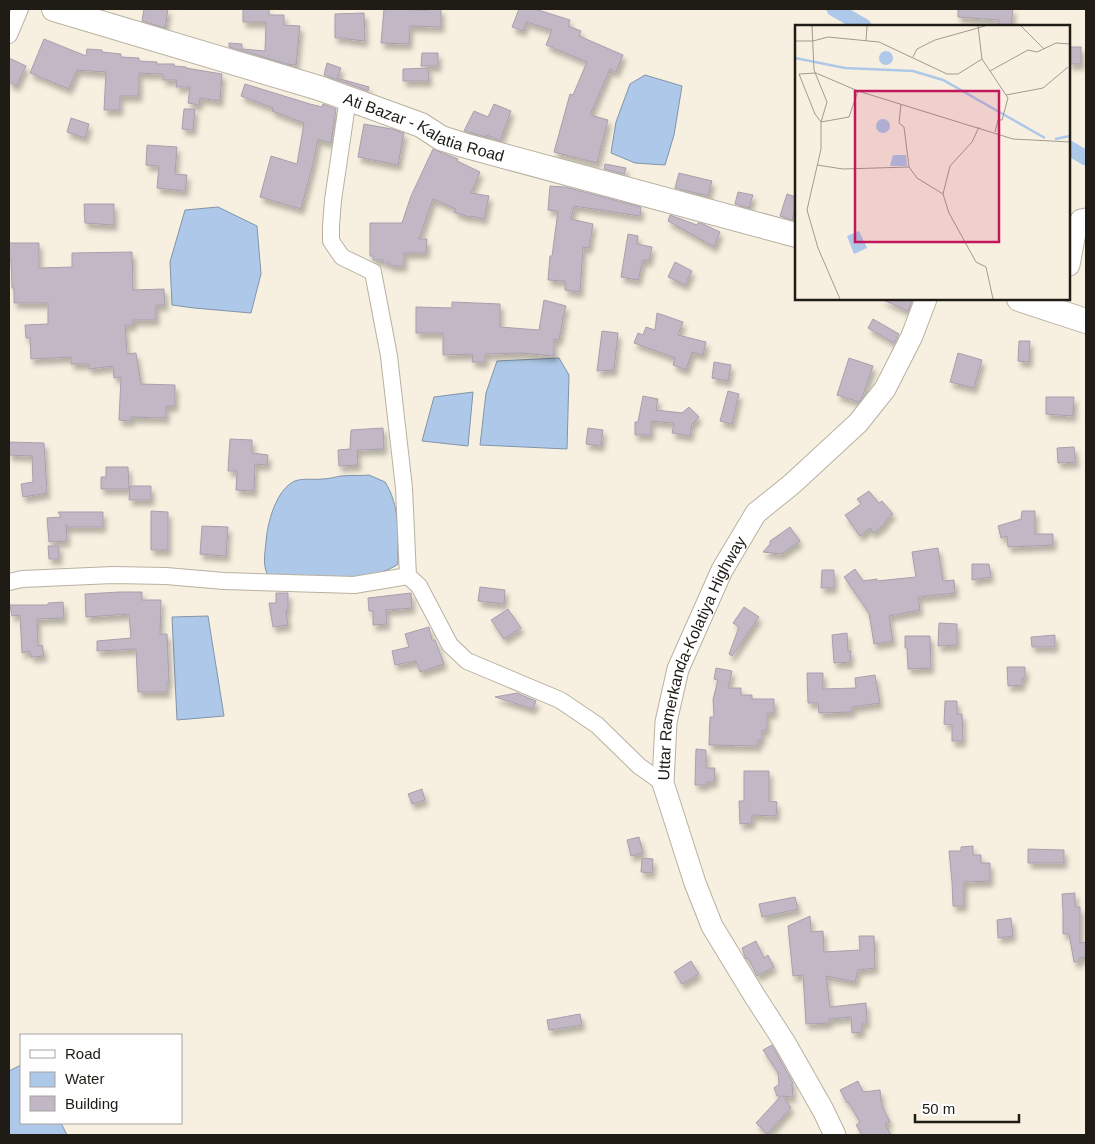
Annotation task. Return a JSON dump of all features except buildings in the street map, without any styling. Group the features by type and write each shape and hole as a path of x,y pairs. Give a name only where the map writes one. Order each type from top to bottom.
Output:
{"main road":[{"name":"Ati Bazar - Kalatia Road","path":"54,9 319,88 421,125 441,138 462,145 795,235"},
{"path":"1026,300 1060,305 1086,321"}],"street":[{"path":"9,36 20,9"},
{"path":"348,98 333,200 330,226 331,241 342,257 373,272 389,356 404,488 408,576 419,586 450,645 467,661 560,700 598,725 639,766 663,783"},
{"path":"1070,260 1075,233 1081,220 1086,218"},
{"name":"Uttar Ramerkanda-Kolatiya Highway","path":"835,1135 785,1043 712,926 695,883 663,783 666,722 678,669 722,570 756,513 792,484 858,423 884,389 912,336 926,300"},
{"path":"9,582 22,579 113,574 224,581 354,585 408,576"}],"water":[{"path":"645,75 682,86 674,135 665,165 635,163 611,153 616,122 630,84"},
{"path":"218,207 257,226 261,274 251,313 172,305 170,262 185,210"},
{"path":"559,358 569,375 567,449 480,445 486,393 497,361"},
{"path":"473,392 468,446 422,441 434,397"},
{"path":"369,475 385,482 393,500 398,531 397,565 384,571 352,578 317,579 269,576 265,569 264,560 268,526 278,499 288,485 301,480"},
{"path":"208,616 224,716 177,720 172,617"},
{"path":"20,1066 20,1124 62,1124 67,1135 9,1135 9,1071"}],"waterway":[{"path":"834,9 862,25"},
{"path":"1070,149 1086,158"}]}
